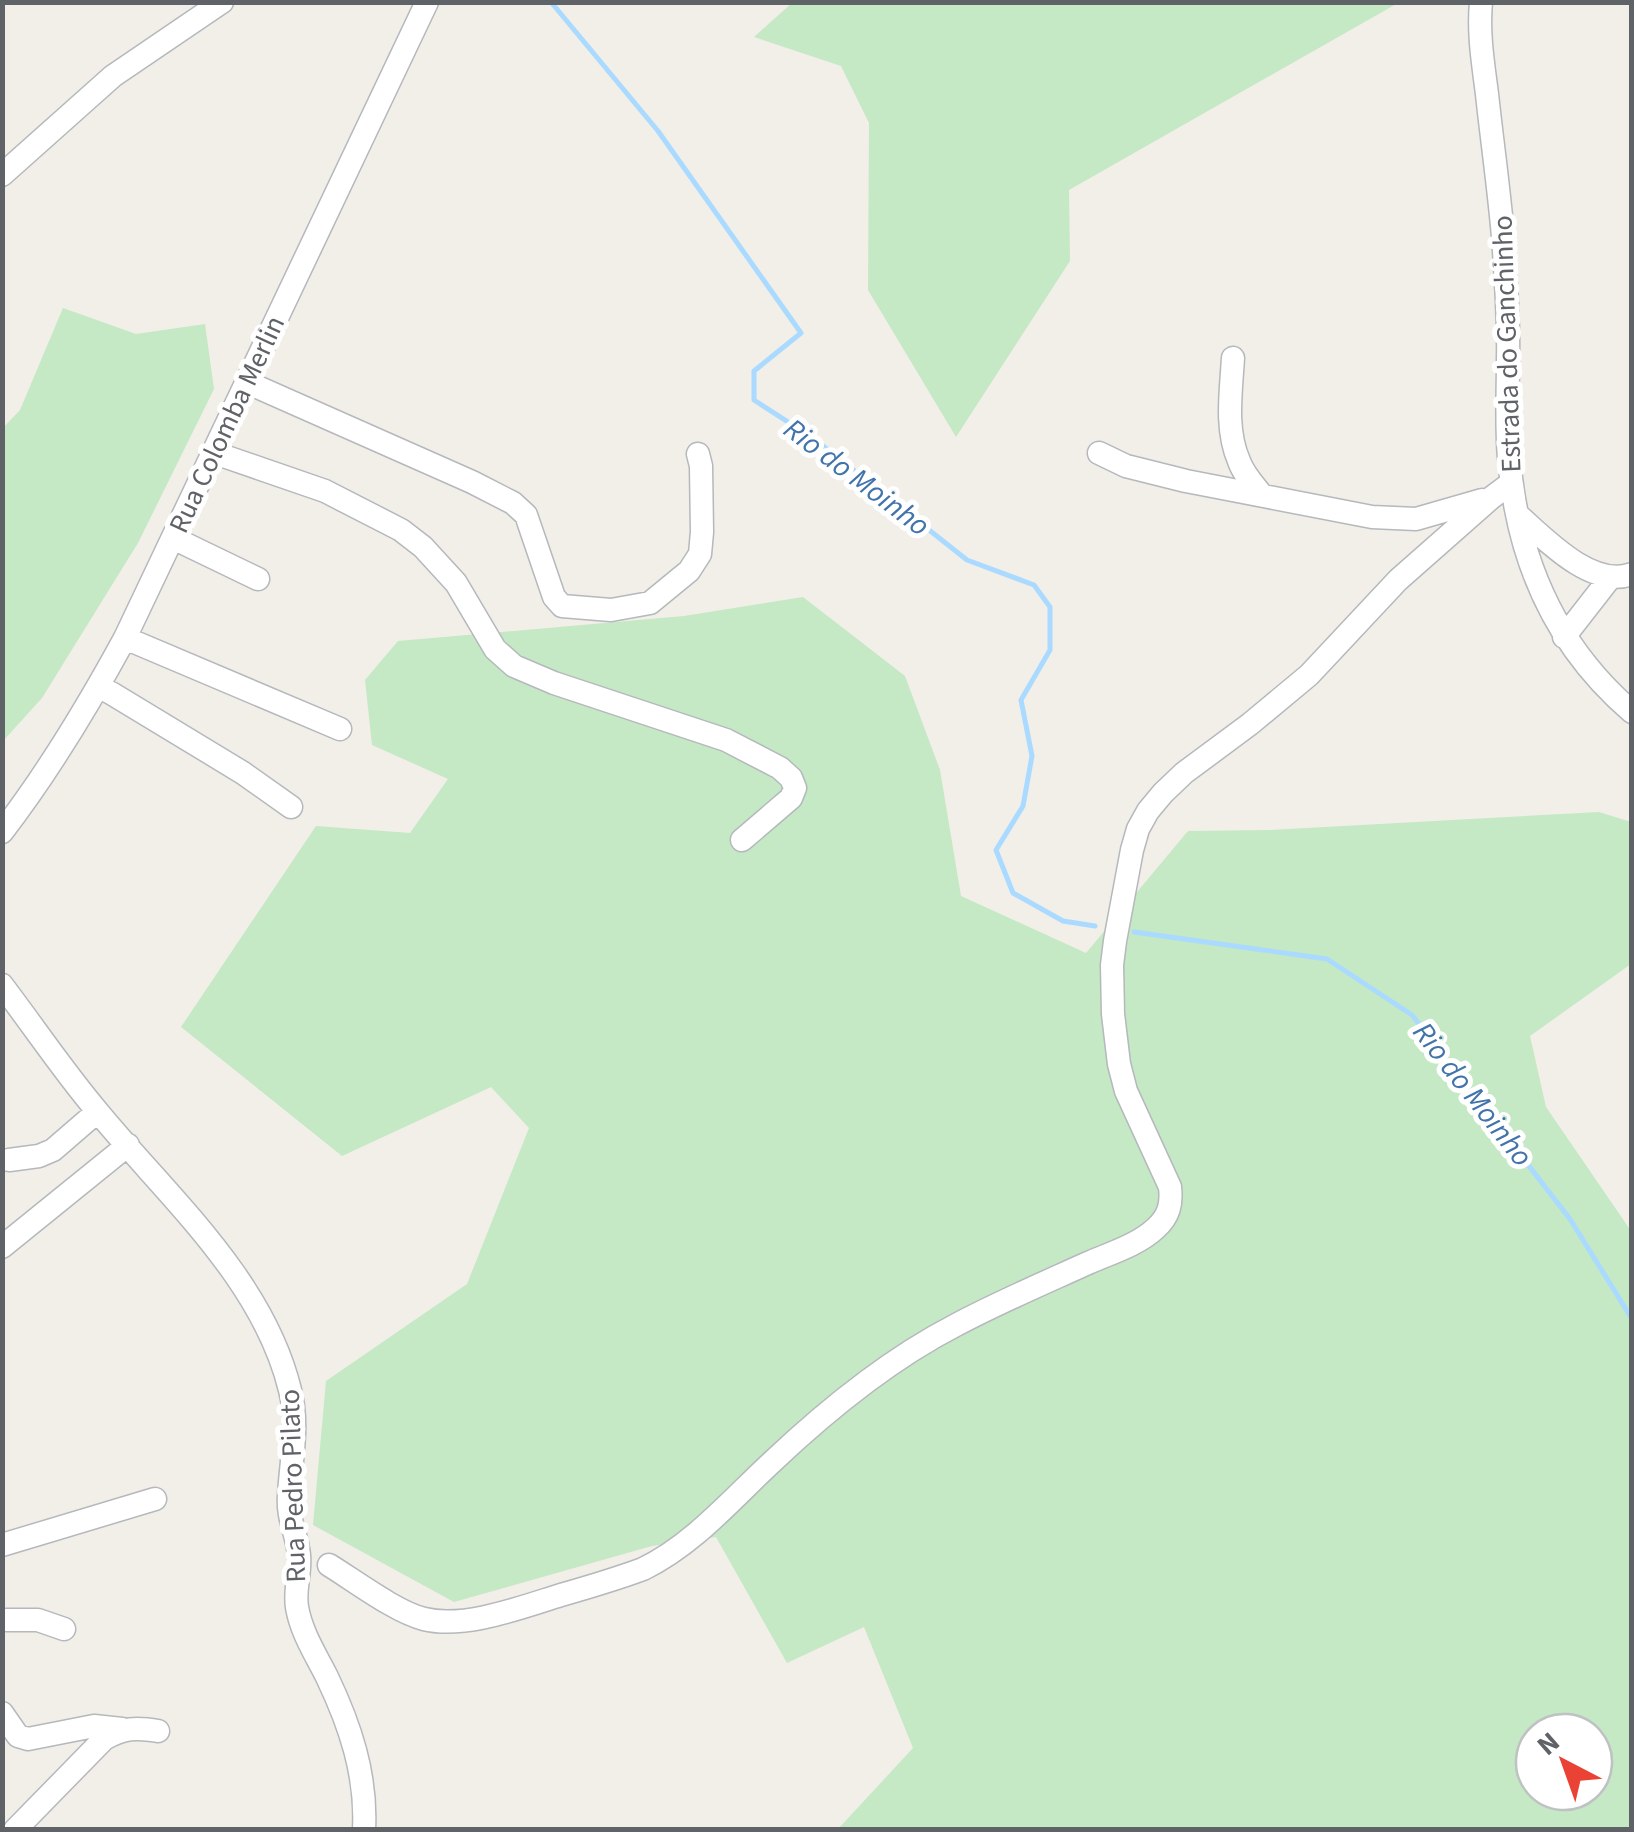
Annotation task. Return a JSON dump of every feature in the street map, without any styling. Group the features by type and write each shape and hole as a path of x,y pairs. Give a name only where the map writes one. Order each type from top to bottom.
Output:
{"street":[{"path":"2,175 113,76 222,2"},
{"name":"Rua Colomba Merlin","path":"2,832 56,756 125,638 426,2"},
{"name":"Estrada do Ganchinho","path":"1481,2 1480,34 1507,294 1511,483 1540,590 1564,637 1597,678 1632,712"},
{"path":"1233,358 1232,439 1239,463 1260,494"},
{"path":"246,382 513,503 526,515 554,597 562,606 610,610 650,604 689,570 700,554 702,532 698,454"},
{"path":"212,452 326,491 401,530 423,547 456,583 496,649 514,666 554,684 726,740 780,768 792,778 791,798 742,840"},
{"path":"1099,453 1126,466 1186,481 1372,517 1416,519 1491,498"},
{"path":"329,1566 408,1613 424,1620 442,1621 488,1616 643,1569 689,1539 821,1418 907,1354 985,1309 1131,1244 1158,1226 1168,1215 1170,1187 1126,1092 1111,986 1115,941 1138,829 1148,811 1184,773 1309,675 1398,580 1511,483"},
{"path":"1518,515 1590,571 1621,576"},
{"path":"172,538 258,580"},
{"path":"1564,637 1621,576"},
{"path":"125,638 340,729"},
{"path":"98,687 243,773 292,808"},
{"name":"Rua Pedro Pilato","path":"2,985 97,1112 224,1261 258,1313 287,1377 294,1414 288,1500 300,1555 297,1609 346,1716 359,1764 364,1830"},
{"path":"10,1160 52,1150 97,1112"},
{"path":"2,1247 128,1145"},
{"path":"2,1545 155,1499"},
{"path":"2,1620 38,1620 64,1629"},
{"path":"2,1714 18,1736 28,1739 94,1726 158,1731"},
{"path":"15,1830 85,1756 122,1728"}],"green space":[{"path":"792,3 1398,3 1069,190 1070,261 956,437 868,290 869,123 841,66 754,37"},
{"path":"63,308 136,334 205,324 214,389 138,543 42,698 3,741 3,428 20,410"},
{"path":"803,597 905,676 940,770 961,896 1086,953 1188,831 1599,812 1631,822 1631,964 1530,1036 1546,1107 1631,1231 1631,1829 838,1829 913,1748 864,1627 787,1663 716,1537 652,1546 454,1602 313,1525 326,1381 467,1284 529,1128 491,1087 342,1156 181,1027 316,826 410,833 448,779 372,745 365,680 398,641 684,616"}],"waterway":[{"name":"Rio do Moinho","path":"551,2 658,131 801,333 754,371 754,400 813,438 967,560 1034,585 1050,607 1050,650 1021,700 1032,756 1023,806 996,850 1013,893 1063,921 1095,926"},
{"name":"Rio do Moinho","path":"1134,932 1327,959 1412,1015 1570,1219 1632,1319"}]}
